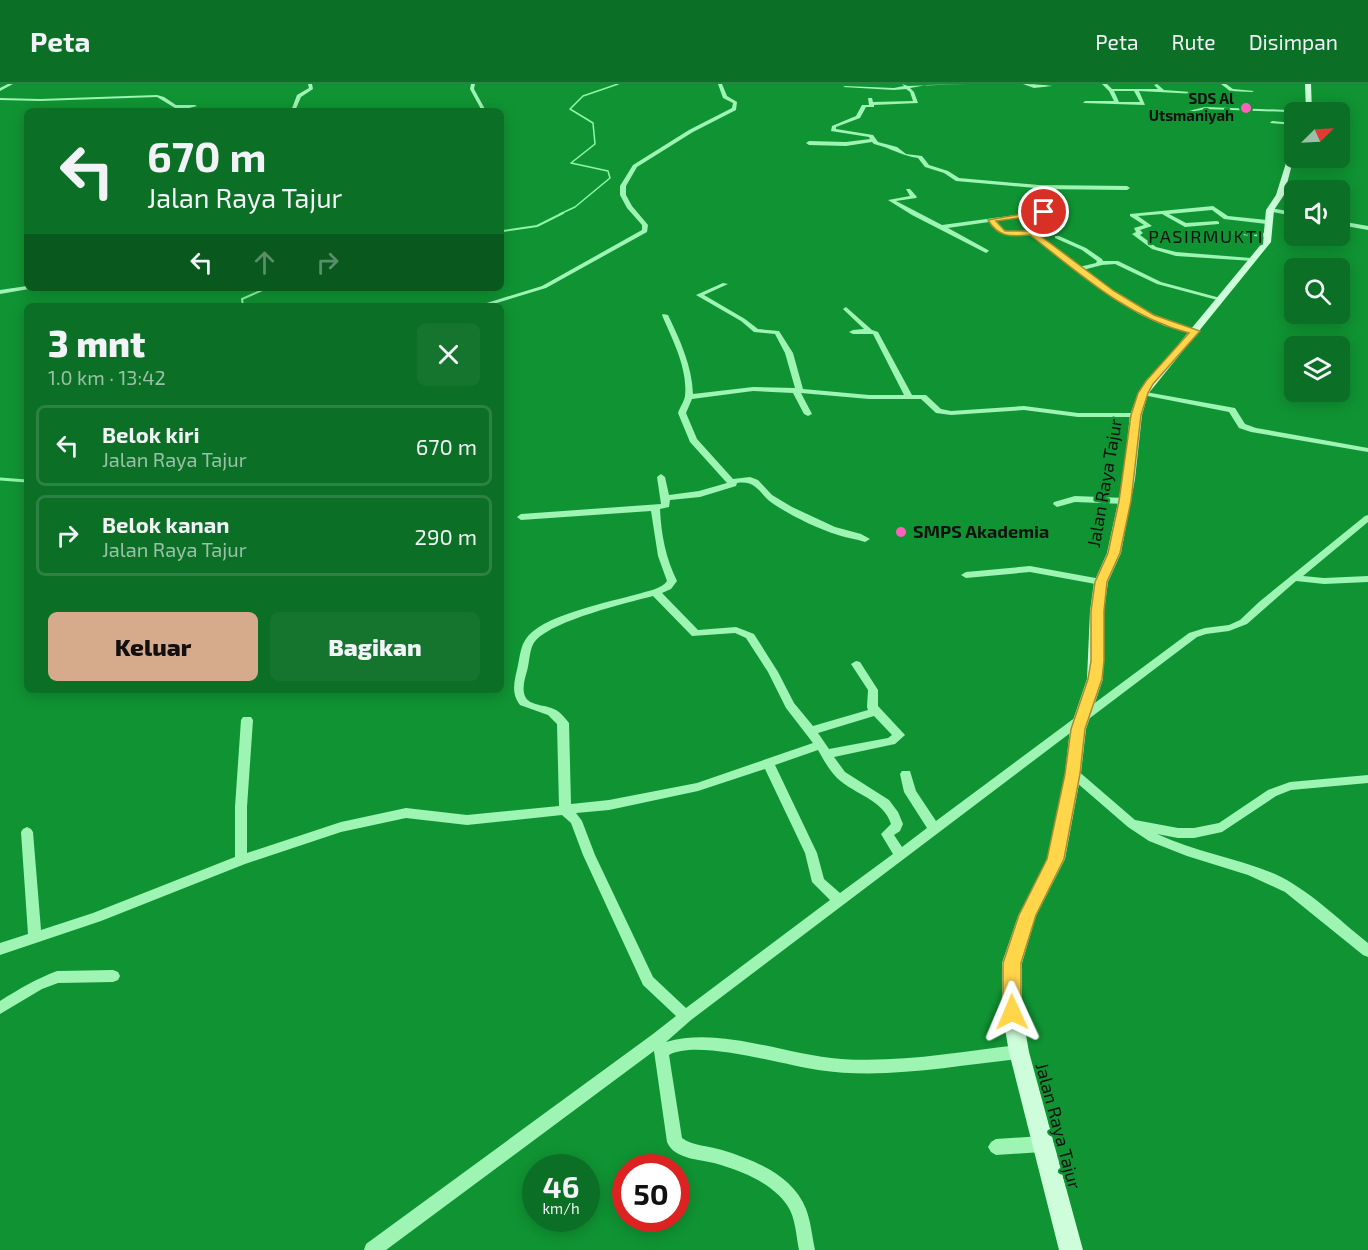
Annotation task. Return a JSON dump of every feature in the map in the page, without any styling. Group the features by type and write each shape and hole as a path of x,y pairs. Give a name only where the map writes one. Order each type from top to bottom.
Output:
{"main road":[{"path":"1308,84 1309,102"},
{"name":"Jalan Raya Tajur","path":"1071,1250 1019,1052 1012,1012 1012,963 1027,915 1056,859 1078,729 1095,679 1097,611 1101,582 1114,553 1125,501 1136,415 1143,393 1155,375 1195,331 1267,242 1268,222 1280,195 1287,168"}],"street":[{"path":"0,90 11,84"},
{"path":"294,108 298,96 311,89 310,84"},
{"path":"473,84 472,89 482,108"},
{"path":"490,303 544,287 645,231 645,225 629,207 623,195 623,186 641,160 734,110 735,102 725,97 720,84"},
{"path":"845,87 978,84"},
{"path":"1025,84 1034,87 1050,86"},
{"path":"1104,84 1111,90 1115,101"},
{"path":"1155,84 1160,90"},
{"path":"1183,84 1189,92"},
{"path":"1223,84 1232,90 1252,91"},
{"path":"905,86 912,92 916,102 871,101 872,106 864,106 858,117 834,126 833,130 866,134 879,145 897,148 903,154 920,157 927,166 946,172 958,180 1039,187 1127,188"},
{"path":"855,95 868,92 870,88"},
{"path":"1111,90 1160,90 1216,94"},
{"path":"1085,101 1144,104 1135,90"},
{"path":"0,99 157,96 177,107 195,106"},
{"path":"1170,116 1204,108 1284,111"},
{"path":"1272,122 1284,123"},
{"path":"809,143 846,144 873,140"},
{"path":"846,144 849,152"},
{"path":"1035,204 1033,193 1039,187"},
{"path":"908,190 914,197 891,200 926,221 986,251"},
{"path":"1251,260 1176,254 1154,248 1135,234 1140,233 1136,229 1149,226 1132,215 1213,208 1226,218 1268,222"},
{"path":"942,227 1044,212"},
{"path":"1162,212 1185,225 1217,223"},
{"path":"1230,233 1284,217"},
{"path":"991,220 1002,232 1014,235 1031,233 1110,293 1151,317 1166,324 1195,331"},
{"path":"1350,225 1368,228"},
{"path":"1057,237 1090,253 1100,263"},
{"path":"1080,269 1100,263 1116,262 1153,280 1221,299"},
{"path":"725,284 699,295 742,320 756,331 776,331 789,353 798,391 808,414"},
{"path":"0,292 24,288"},
{"path":"846,309 870,331"},
{"path":"665,315 676,339 687,378 689,397 682,413 693,440 733,481"},
{"path":"854,332 876,333 909,396"},
{"path":"689,397 743,389 798,391 869,397 923,397 939,411 951,413 1024,408 1078,415 1136,415"},
{"path":"1143,393 1232,410 1242,426 1254,430 1368,450"},
{"path":"521,517 655,508 666,505 661,477"},
{"path":"733,481 747,479 755,481 773,501 840,533 858,534 865,539"},
{"path":"665,498 700,494 730,486 734,484 733,481"},
{"path":"1057,504 1075,499 1125,501"},
{"path":"655,508 656,534 662,548 666,572 672,581 668,587 578,615 553,625 531,638 518,686 521,700 526,705 557,713 562,723 565,810 576,821 589,855 648,981 686,1016"},
{"path":"372,1250 660,1045 686,1016 1193,635 1239,627 1294,578 1368,518"},
{"path":"966,575 994,570 1030,569 1101,582"},
{"path":"1294,578 1324,581 1368,579"},
{"path":"654,592 663,598 696,634 736,630 750,636 773,672 790,705 842,775 888,807 897,824 896,828 887,834 900,855"},
{"path":"0,949 96,917 241,860 341,827 406,813 467,820 609,805 698,787 768,763 823,749 891,741 899,735 875,712 872,707 873,690 856,664"},
{"path":"810,731 875,712"},
{"path":"241,860 241,807 247,720"},
{"path":"768,763 811,853 818,882 840,901"},
{"path":"906,774 910,792 934,828"},
{"path":"1072,774 1152,838 1171,846 1256,871 1277,880 1368,951"},
{"path":"1132,824 1194,833 1222,827 1272,793 1290,786 1368,779"},
{"path":"27,832 35,937"},
{"path":"0,1008 57,976 113,976"},
{"path":"660,1045 726,1047 843,1066 876,1066 1019,1052"},
{"path":"660,1045 675,1143 684,1148 720,1157 770,1179 787,1190 798,1207 807,1250"},
{"path":"996,1147 1042,1144"}],"waterway":[{"path":"560,214 575,207 610,178 608,171 571,163 595,144 593,123 570,109 583,96 618,84"},
{"path":"504,231 537,226 563,213"},
{"path":"243,303 242,299 260,291"},
{"path":"0,479 24,481"}],"place":[{"name":"SDS Al Utsmaniyah","path":"1246,108"},
{"name":"SMPS Akademia","path":"901,532"}],"district":[{"name":"PASIRMUKTI","path":"1206,237"}],"route":[{"path":"1012,1012 1012,963 1027,915 1056,859 1078,729 1095,679 1097,611 1101,582 1114,553 1125,501 1136,415 1149,383 1195,331 1166,324 1151,317 1117,298 1031,233 1014,235 1002,232 991,220 1044,212"}]}
